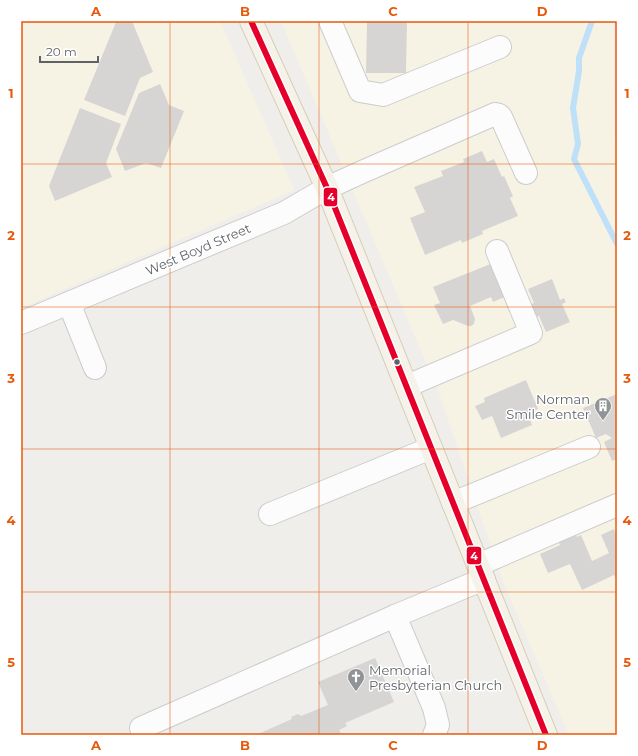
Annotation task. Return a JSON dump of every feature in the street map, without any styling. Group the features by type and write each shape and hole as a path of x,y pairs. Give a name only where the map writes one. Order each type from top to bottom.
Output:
{"main road":[{"path":"251,21 327,188 546,735"}],"street":[{"path":"330,21 360,91 383,95 500,47"},
{"name":"West Boyd Street","path":"21,323 284,213 327,188 495,114 501,117 526,173"},
{"path":"407,386 531,333 497,251"},
{"path":"69,303 95,368"},
{"path":"453,503 589,447"},
{"path":"270,514 431,448"},
{"path":"145,735 141,728 394,616 617,505"},
{"path":"394,616 434,708 438,725 434,735"}],"shaded area":[{"path":"21,21 220,21 294,190 21,308"},
{"path":"281,21 613,21 614,135 617,143 617,735 569,735 504,584 439,393"}],"building":[{"path":"117,21 132,21 153,72 140,78 125,116 84,100"},
{"path":"367,21 407,21 406,73 366,73"},
{"path":"160,84 169,105 184,111 161,168 146,163 125,171 116,149 139,93"},
{"path":"80,108 121,124 106,163 112,177 55,201 49,186"},
{"path":"482,151 487,162 494,159 502,177 504,176 513,196 510,198 518,216 482,231 483,234 462,243 461,240 425,255 410,218 425,212 414,187 443,176 441,171 464,162 463,159"},
{"path":"493,263 507,296 493,302 491,297 470,306 475,319 474,324 471,326 453,320 443,324 434,305 440,303 433,287"},
{"path":"552,279 560,300 564,298 566,302 562,304 570,322 546,332 539,316 534,318 528,305 534,303 528,289"},
{"path":"526,380 538,409 528,414 532,425 501,438 492,416 482,420 475,406 485,402 484,398"},
{"name":"Norman Smile Center","path":"617,394 617,459 612,461 604,442 612,438 606,434 596,438 583,408"},
{"path":"570,522 577,537 581,535 592,561 609,553 601,535 614,529 617,537 617,581 614,575 582,590 570,564 548,573 540,554 560,545 553,530"},
{"name":"Memorial Presbyterian Church","path":"375,658 394,702 345,723 347,726 339,730 342,735 256,735 292,719 291,717 298,714 301,716 328,705 318,682"}],"waterway":[{"path":"592,21 579,58 579,71 573,108 578,144 574,159 617,244"}],"transit line":[{"name":"4","path":"251,21 327,188 546,735"}],"place":[{"name":"Norman Smile Center","path":"603,421"},
{"name":"Memorial Presbyterian Church","path":"356,692"}]}
